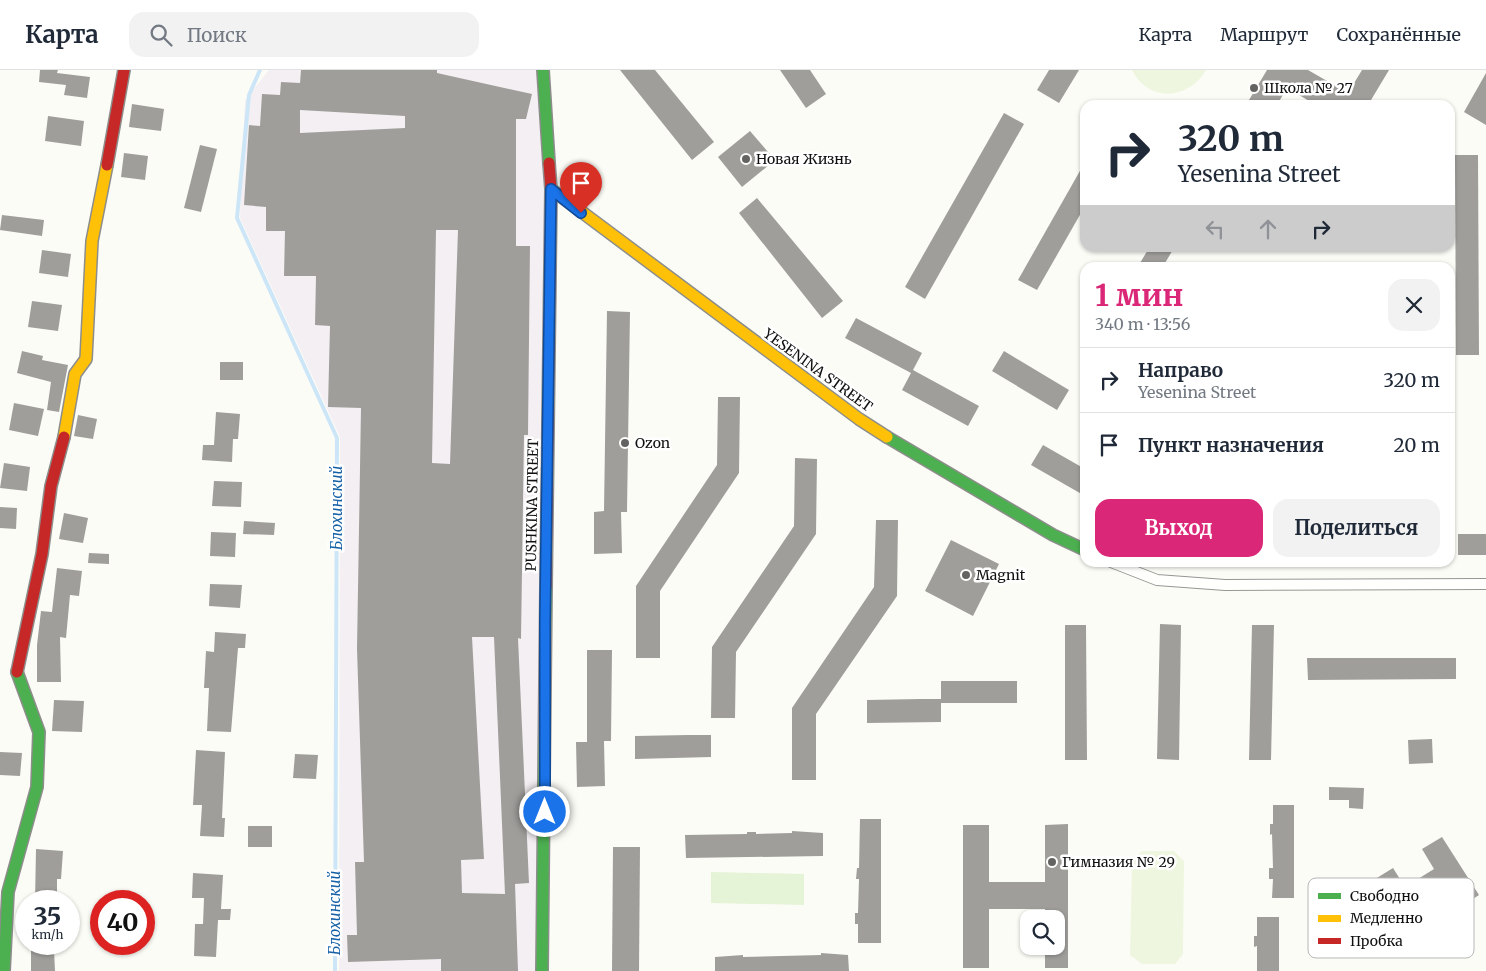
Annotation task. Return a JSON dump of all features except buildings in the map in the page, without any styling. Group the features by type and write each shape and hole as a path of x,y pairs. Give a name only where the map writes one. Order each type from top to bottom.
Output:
{"street":[{"path":"4,971 8,892 37,787 39,732 17,673 42,554 51,486 62,449 75,374 86,359 92,241 115,128 124,70"},
{"name":"PUSHKINA STREET","path":"542,971 551,189 543,70"},
{"name":"YESENINA STREET","path":"551,189 858,419 905,449 1053,535 1080,548"},
{"path":"1124,567 1156,580 1225,585 1486,584"}],"shaded area":[{"path":"269,70 537,70 545,192 535,971 339,971 340,437 240,218 245,100"}],"green space":[{"path":"1132,70 1206,70 1199,80 1190,87 1169,94 1148,88 1139,81"},
{"path":"1142,851 1174,851 1184,861 1183,954 1175,964 1142,964 1130,955 1132,859"},
{"path":"711,872 804,874 804,905 711,903"}],"waterway":[{"name":"Блохинский","path":"260,70 249,95 237,218 337,438 335,971"}],"traffic: fast":[{"path":"543,70 549,163"},
{"path":"887,437 1053,535 1080,548"},
{"path":"542,971 546,587"},
{"path":"4,971 8,892 37,787 39,732 17,672"}],"traffic: slow":[{"path":"64,437 75,374 86,359 92,241 107,165"},
{"path":"551,189 859,419 887,437"}],"traffic: jam":[{"path":"107,165 124,70"},
{"path":"546,587 551,189 549,163"},
{"path":"17,672 42,554 51,486 64,437"}],"place":[{"name":"Школа № 27","path":"1254,88"},
{"name":"Новая Жизнь","path":"746,159"},
{"name":"Ozon","path":"625,443"},
{"name":"Magnit","path":"966,575"},
{"name":"Гимназия № 29","path":"1052,862"}],"route":[{"path":"545,812 545,620 551,189 581,213"}]}
